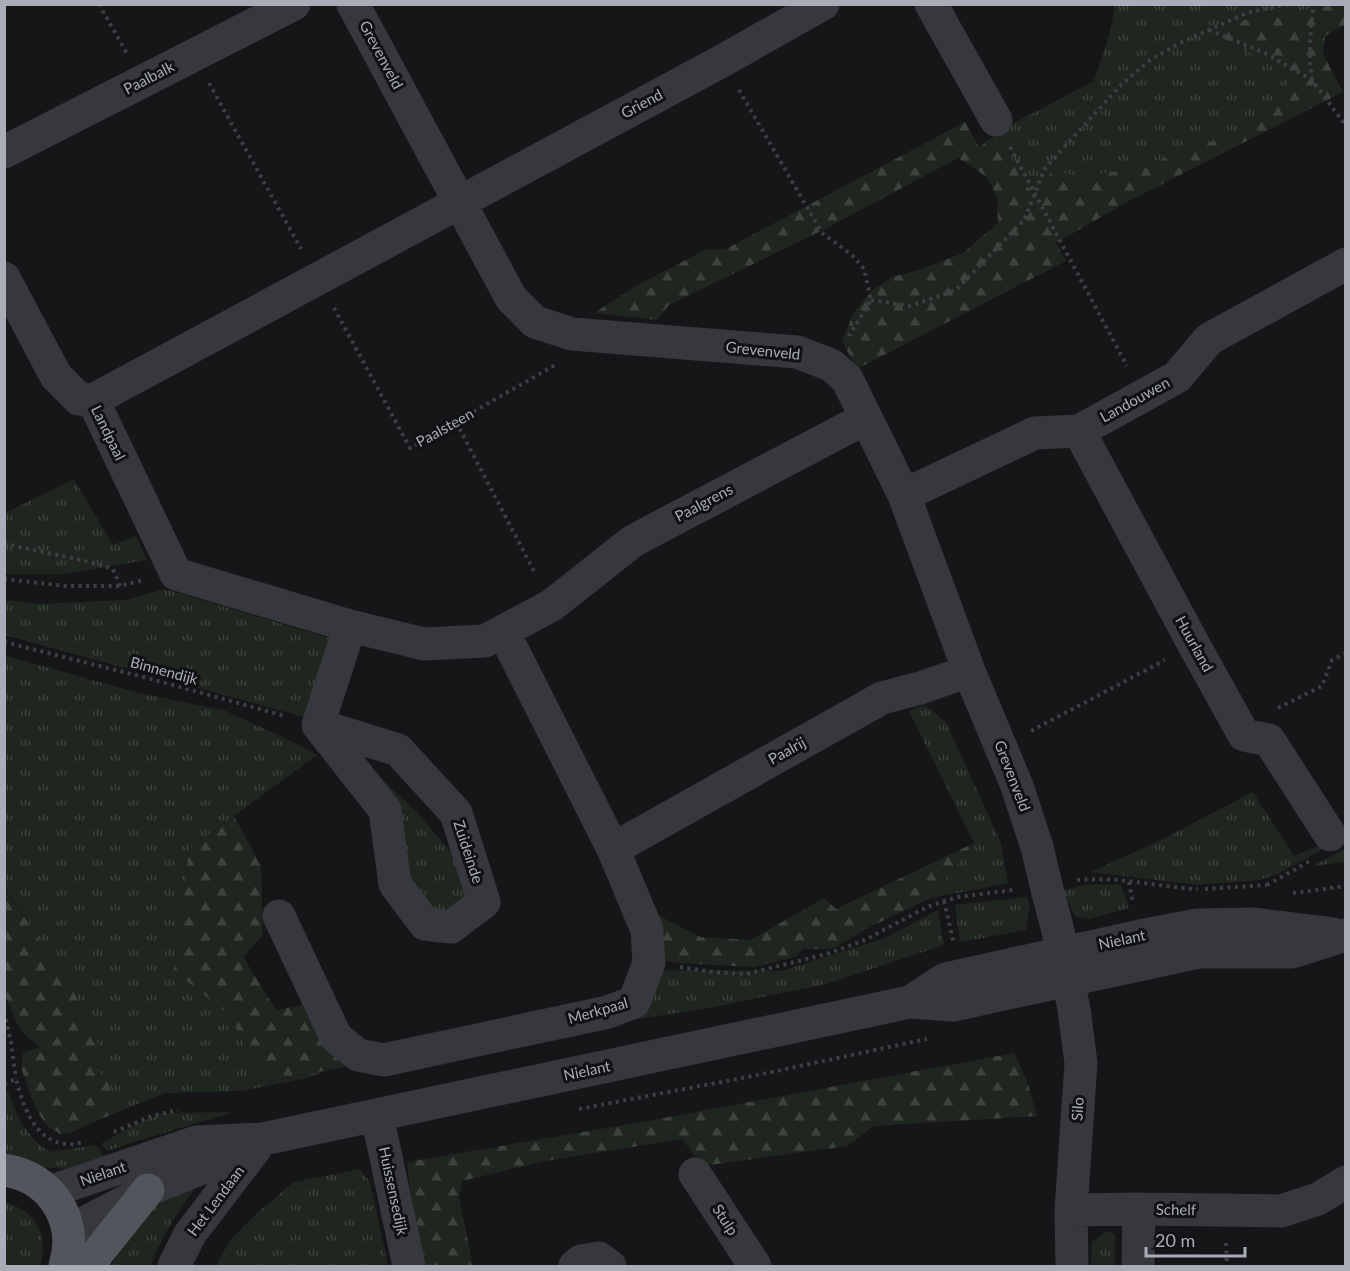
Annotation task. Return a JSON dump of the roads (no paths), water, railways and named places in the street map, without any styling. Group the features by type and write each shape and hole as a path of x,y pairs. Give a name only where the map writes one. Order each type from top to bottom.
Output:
{"main road":[{"path":"4,1170 17,1172 34,1180 49,1192 62,1210 69,1231 69,1254 64,1266"},
{"path":"93,1266 96,1255 148,1190"}],"street":[{"name":"Paalbalk","path":"4,152 294,4"},
{"name":"Grevenveld","path":"353,4 511,298 535,322 572,334 797,352 831,365 847,380 904,495 969,671 1020,795 1037,848 1065,966"},
{"name":"Griend","path":"460,202 823,4"},
{"path":"931,4 996,120"},
{"path":"93,400 460,202"},
{"name":"Landouwen","path":"904,495 1035,433 1079,431 1177,377 1209,339 1346,264"},
{"name":"Landpaal","path":"4,278 56,376 79,399 93,400 176,574 350,626"},
{"name":"Paalgrens","path":"350,626 424,645 485,641 552,604 633,541 866,418"},
{"name":"Huurland","path":"1079,431 1244,735 1269,740 1323,846"},
{"path":"318,725 350,626"},
{"name":"Merkpaal","path":"279,916 336,1037 358,1055 384,1060 608,1012 634,1002 649,963 647,930 613,849 503,631"},
{"name":"Paalrij","path":"613,849 882,698 969,671"},
{"name":"Zuideinde","path":"318,725 398,750 456,813 484,902 451,927 425,924 395,884 385,810 318,725"},
{"name":"Nielant","path":"49,1192 196,1142 263,1139 910,1002 945,979 1065,966 1197,925 1252,924 1345,935"},
{"name":"Silo","path":"1065,966 1081,1063 1071,1210 1072,1266"},
{"name":"Huissensedijk","path":"377,1115 409,1266"},
{"name":"Nielant","path":"69,1231 148,1190 229,1157 263,1139"},
{"name":"Het Lendaan","path":"174,1266 190,1234 263,1139"},
{"name":"Stulp","path":"695,1174 755,1266"},
{"name":"Schelf","path":"1071,1210 1281,1211 1318,1199 1346,1182"},
{"path":"1138,1266 1139,1209"},
{"path":"575,1266 581,1261 599,1258 610,1266"}]}
